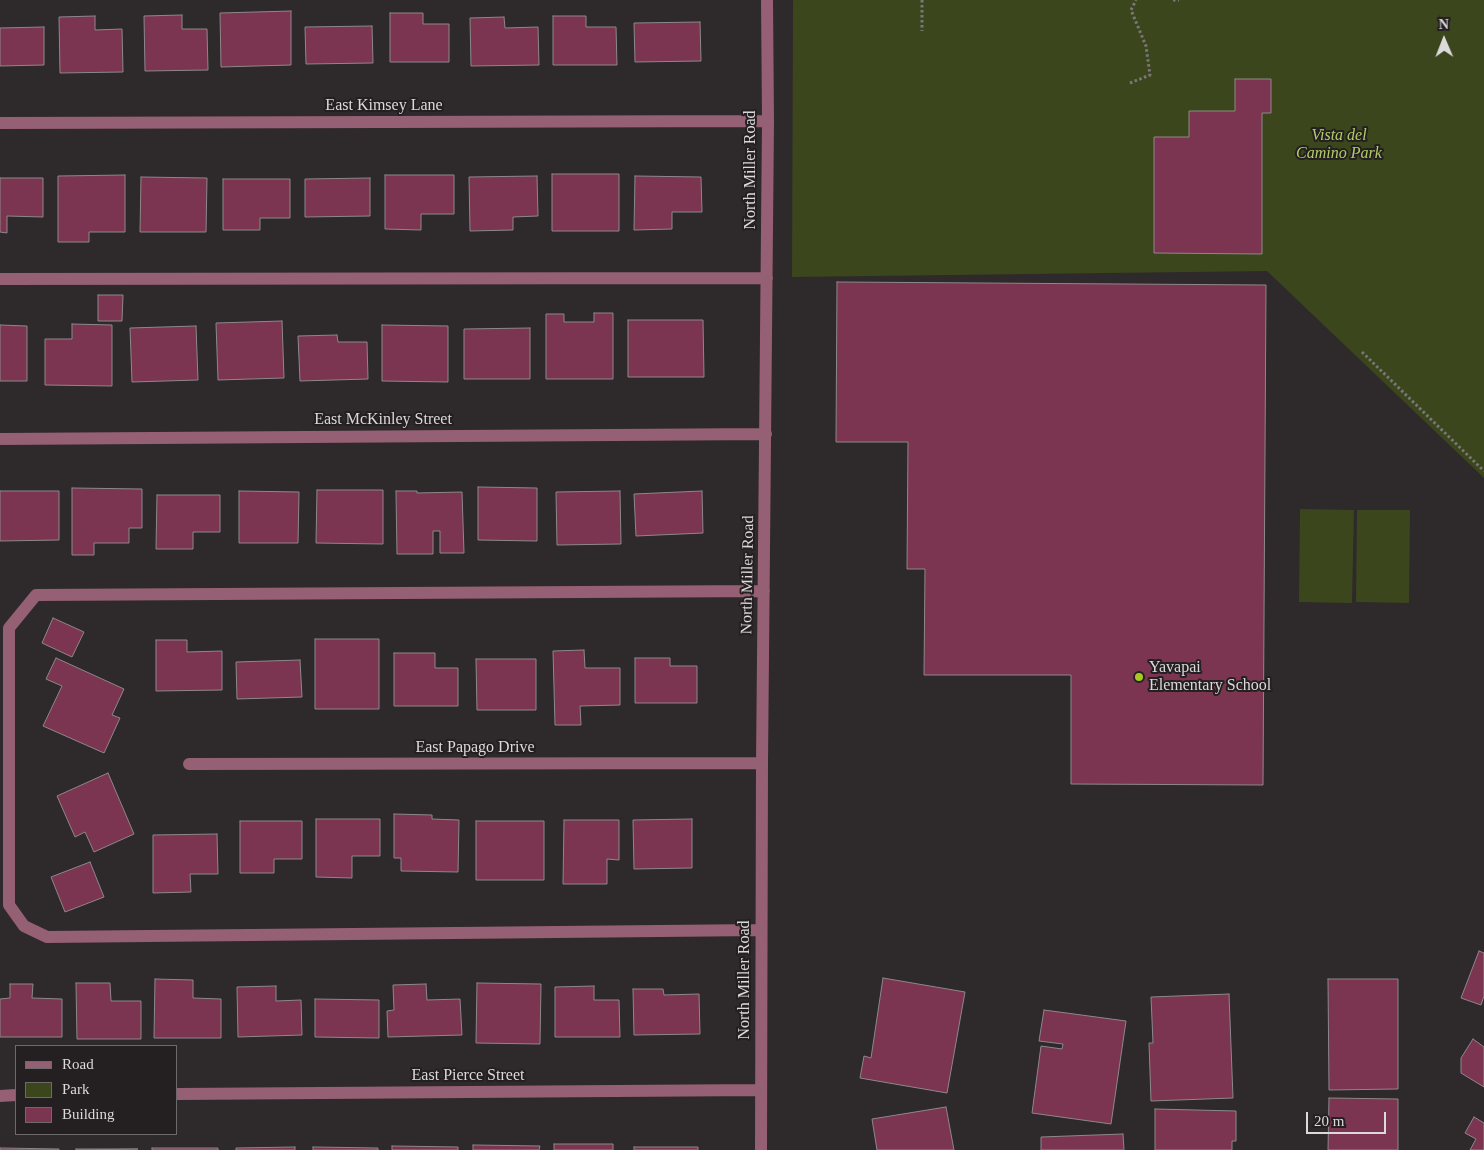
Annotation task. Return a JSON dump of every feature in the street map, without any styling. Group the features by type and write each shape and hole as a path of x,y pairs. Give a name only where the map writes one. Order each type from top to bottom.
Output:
{"street":[{"name":"North Miller Road","path":"761,1150 762,763 768,121 767,0"},
{"name":"East Kimsey Lane","path":"0,123 768,121"},
{"path":"0,279 767,278"},
{"name":"East McKinley Street","path":"0,438 766,434"},
{"path":"761,930 48,937 24,926 9,905 9,628 36,595 764,591"},
{"name":"East Papago Drive","path":"189,764 762,763"},
{"name":"East Pierce Street","path":"178,1094 761,1090"},
{"path":"0,1096 15,1095"}],"path":[{"path":"922,0 922,31"},
{"path":"1130,83 1150,75 1146,46 1131,10 1136,0"},
{"path":"1173,0 1179,0"},
{"path":"1362,352 1484,471"}],"green space":[{"name":"Vista del Camino Park","path":"793,0 1484,0 1484,478 1267,271 792,277"},
{"path":"1300,509 1354,510 1352,603 1299,602"},
{"path":"1357,510 1410,510 1409,603 1356,602"}],"building":[{"path":"291,11 291,65 221,67 220,13"},
{"path":"390,13 423,13 423,24 449,24 449,62 390,62"},
{"path":"182,15 182,29 207,29 208,70 145,71 144,16"},
{"path":"95,16 95,30 122,29 123,72 60,73 59,17"},
{"path":"553,16 586,16 586,27 616,27 617,65 553,65"},
{"path":"504,17 505,28 538,27 539,65 471,66 470,18"},
{"path":"700,22 701,61 635,62 634,23"},
{"path":"372,26 373,63 306,64 305,27"},
{"path":"44,27 44,65 0,66 0,28"},
{"path":"1235,79 1271,79 1271,113 1262,113 1262,254 1154,253 1154,137 1189,137 1189,111 1235,111"},
{"path":"552,174 619,174 619,231 552,231"},
{"path":"125,175 125,232 89,232 89,242 58,242 58,176"},
{"path":"385,175 454,175 454,214 421,214 421,230 385,229"},
{"path":"537,176 538,216 513,217 513,230 470,231 469,177"},
{"path":"635,176 701,177 702,212 672,212 672,229 634,230"},
{"path":"141,177 207,178 206,232 140,232"},
{"path":"0,178 43,178 43,217 7,216 7,233 0,232"},
{"path":"370,178 370,216 305,217 305,179"},
{"path":"223,179 290,179 290,218 260,218 260,230 223,230"},
{"path":"837,282 1266,285 1263,785 1071,784 1071,675 924,675 925,569 907,569 908,442 836,442"},
{"path":"98,295 123,295 122,321 98,321"},
{"path":"594,313 613,313 613,379 546,379 546,314 564,314 564,322 594,322"},
{"path":"628,320 703,320 704,377 628,377"},
{"path":"282,321 284,378 218,380 216,323"},
{"path":"72,324 112,325 112,386 45,385 45,339 72,339"},
{"path":"0,325 27,326 27,381 0,381"},
{"path":"382,325 448,326 448,382 382,381"},
{"path":"196,326 198,380 132,382 130,328"},
{"path":"530,328 530,379 464,379 464,329"},
{"path":"337,335 338,342 367,342 368,379 300,381 298,336"},
{"path":"478,487 537,488 537,541 478,540"},
{"path":"72,488 142,489 142,528 129,528 129,543 94,543 94,555 72,555"},
{"path":"317,490 383,490 383,544 316,543"},
{"path":"0,491 59,491 59,540 0,541"},
{"path":"239,491 299,492 298,543 239,543"},
{"path":"396,491 417,491 417,493 462,492 464,553 440,553 440,531 433,531 433,554 397,554"},
{"path":"620,491 621,544 557,545 556,492"},
{"path":"702,491 703,533 636,536 634,494"},
{"path":"157,495 220,495 220,532 193,532 193,549 156,549"},
{"path":"53,618 84,632 72,657 42,643"},
{"path":"315,639 379,639 379,709 315,709"},
{"path":"156,640 187,640 187,652 222,651 222,690 156,691"},
{"path":"584,650 585,668 620,668 620,705 580,706 581,725 555,725 553,651"},
{"path":"394,653 435,653 435,668 458,668 458,706 394,706"},
{"path":"56,658 124,689 112,715 120,718 104,753 43,726 62,686 46,679"},
{"path":"635,658 670,658 670,666 697,666 697,703 635,703"},
{"path":"476,659 536,659 536,710 477,710"},
{"path":"300,660 302,697 237,699 236,662"},
{"path":"108,773 134,834 94,852 85,832 75,837 57,796"},
{"path":"394,814 432,815 432,819 459,820 458,872 401,871 401,858 394,858"},
{"path":"316,819 380,819 380,856 352,856 352,878 316,877"},
{"path":"692,819 692,868 634,869 633,820"},
{"path":"564,820 619,820 619,860 607,859 607,884 563,884"},
{"path":"240,821 302,821 302,859 274,859 274,873 240,873"},
{"path":"476,821 544,821 544,880 476,880"},
{"path":"217,834 218,874 190,874 191,892 153,893 153,835"},
{"path":"90,862 104,897 65,912 51,877"},
{"path":"1479,951 1484,953 1484,996 1481,1005 1461,998"},
{"path":"883,978 965,992 947,1093 860,1078 864,1056 871,1058"},
{"path":"155,979 193,980 193,998 221,999 221,1038 154,1038"},
{"path":"1328,979 1398,979 1398,1089 1329,1090"},
{"path":"76,983 110,983 111,1001 141,1001 141,1039 77,1039"},
{"path":"477,983 541,984 540,1044 476,1043"},
{"path":"10,984 33,984 32,998 62,999 62,1037 0,1037 0,999 10,998"},
{"path":"426,984 427,1000 460,999 462,1035 388,1037 387,1011 394,1010 393,985"},
{"path":"276,986 276,1001 301,1000 302,1035 238,1037 237,987"},
{"path":"594,986 594,1000 619,1000 620,1037 555,1037 555,987"},
{"path":"633,989 663,989 664,995 699,994 700,1034 634,1035"},
{"path":"1229,994 1233,1098 1151,1101 1149,1043 1153,1043 1151,997"},
{"path":"315,999 379,1000 379,1038 315,1037"},
{"path":"1044,1010 1126,1021 1111,1124 1032,1113 1041,1046 1062,1049 1063,1044 1039,1041"},
{"path":"1473,1039 1484,1047 1484,1087 1461,1073 1461,1058"},
{"path":"1329,1098 1398,1099 1398,1150 1328,1150"},
{"path":"946,1107 954,1150 877,1150 872,1119"},
{"path":"1155,1109 1236,1111 1236,1141 1232,1141 1232,1150 1155,1150"},
{"path":"1474,1117 1484,1123 1484,1150 1470,1150 1476,1139 1465,1133"},
{"path":"1123,1134 1124,1150 1041,1150 1041,1137"},
{"path":"554,1144 613,1144 613,1150 554,1150"},
{"path":"473,1145 540,1146 539,1150 473,1150"},
{"path":"392,1146 458,1147 458,1150 392,1150"},
{"path":"295,1147 295,1150 236,1150 236,1148"},
{"path":"313,1147 378,1148 378,1150 313,1150"},
{"path":"634,1147 698,1147 698,1150 634,1150"},
{"path":"0,1148 59,1149 59,1150 0,1150"},
{"path":"152,1148 218,1148 218,1150 152,1150"},
{"path":"76,1149 138,1149 76,1150"}],"place":[{"name":"Yavapai Elementary School","path":"1139,677"}]}
